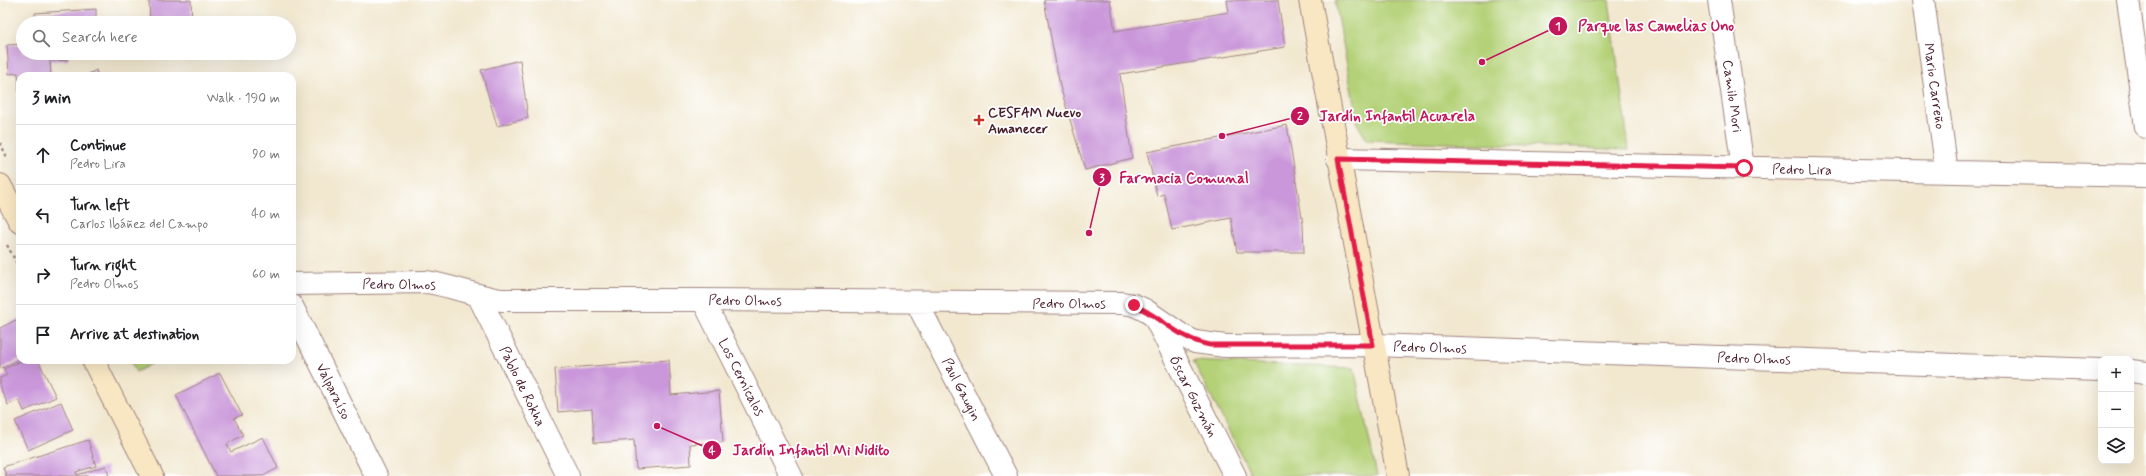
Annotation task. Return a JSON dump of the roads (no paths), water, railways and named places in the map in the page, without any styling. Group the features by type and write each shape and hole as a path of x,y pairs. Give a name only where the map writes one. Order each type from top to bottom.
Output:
{"street":[{"path":"1310,0 1338,159 1398,476"},
{"name":"Camilo Mori","path":"1719,0 1744,168"},
{"name":"Mario Carreño","path":"1923,0 1947,172"},
{"path":"2128,0 2146,127"},
{"name":"Pedro Lira","path":"1338,159 2146,176"},
{"path":"0,185 16,215"},
{"name":"Pedro Olmos","path":"296,284 427,282 444,285 479,297 501,300 1122,303 1134,305 1195,342 1210,345 1373,345 2098,370"},
{"name":"Pablo de Rokha","path":"479,297 568,476"},
{"name":"Los Cernícalos","path":"703,300 791,476"},
{"name":"Paul Gaugin","path":"917,303 1006,476"},
{"name":"Valparaíso","path":"296,314 376,476"},
{"name":"Óscar Guzmán","path":"1153,316 1235,476"},
{"path":"95,364 152,476"},
{"path":"2134,372 2146,373"}],"place":[{"name":"Parque las Camelias Uno","path":"1482,62"},
{"name":"CESFAM Nuevo Amanecer","path":"979,120"},
{"name":"Jardín Infantil Acuarela","path":"1222,136"},
{"name":"Farmacia Comunal","path":"1089,233"},
{"name":"Jardín Infantil Mi Nidito","path":"657,426"}]}
